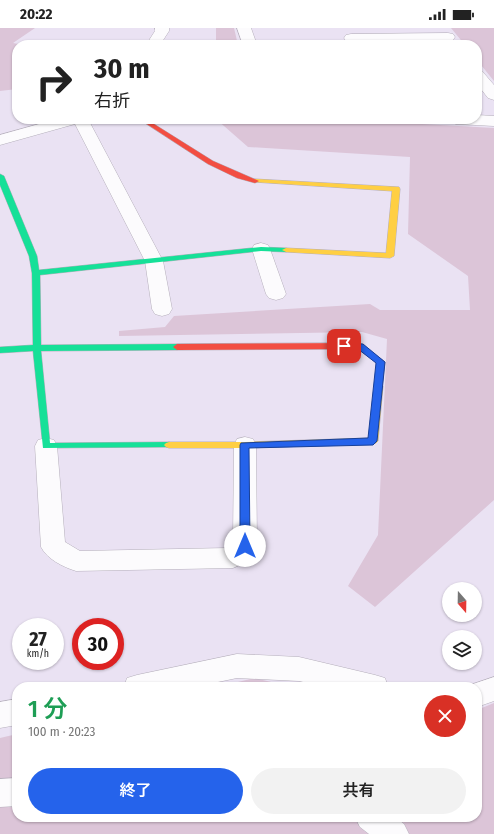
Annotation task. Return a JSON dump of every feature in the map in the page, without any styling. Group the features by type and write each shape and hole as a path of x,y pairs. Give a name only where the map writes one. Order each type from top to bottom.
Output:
{"street":[{"path":"156,40 162,28"},
{"path":"249,40 245,28 260,28"},
{"path":"350,37 448,37"},
{"path":"482,80 494,95"},
{"path":"482,120 494,121"},
{"path":"0,140 58,124"},
{"path":"83,124 154,261 162,308"},
{"path":"36,273 261,249 390,256 396,188 257,182 244,180 236,177 197,154 150,124"},
{"path":"0,176 33,256 36,273 37,348 53,547 76,562 233,558 245,546 245,445"},
{"path":"261,249 276,294"},
{"path":"0,350 37,348 360,346 381,362 373,441 245,445 46,446"},
{"path":"161,682 237,666 299,669 354,682"},
{"path":"482,693 494,689"},
{"path":"0,715 12,713"},
{"path":"0,793 12,792"},
{"path":"377,822 394,834"}],"shaded area":[{"path":"0,28 35,28 17,40 12,40 12,90 0,91"},
{"path":"216,28 234,28 237,40 216,40"},
{"path":"451,28 494,28 494,81 482,66 482,40 461,40"},
{"path":"222,124 422,124 494,128 494,500 375,607 348,586 378,535 387,339 362,332 119,336 119,331 165,327 174,316 370,304 380,310 470,310 468,276 408,234 410,157 248,147"},
{"path":"254,678 271,682 238,682"},
{"path":"494,703 494,834 0,834 0,738 12,735 12,822 482,822 482,708"}],"traffic: fast":[{"path":"0,176 33,256 36,273 37,348 46,446 169,445"},
{"path":"36,273 261,249 286,250"},
{"path":"0,350 37,348 177,347"}],"traffic: slow":[{"path":"255,181 396,189 390,256 286,250"},
{"path":"169,445 245,445 373,441 379,386"}],"traffic: jam":[{"path":"149,124 210,163 255,181"},
{"path":"177,347 360,346 381,362 379,386"}],"route":[{"path":"245,546 245,445 373,441 381,362 360,346 344,346"}]}
